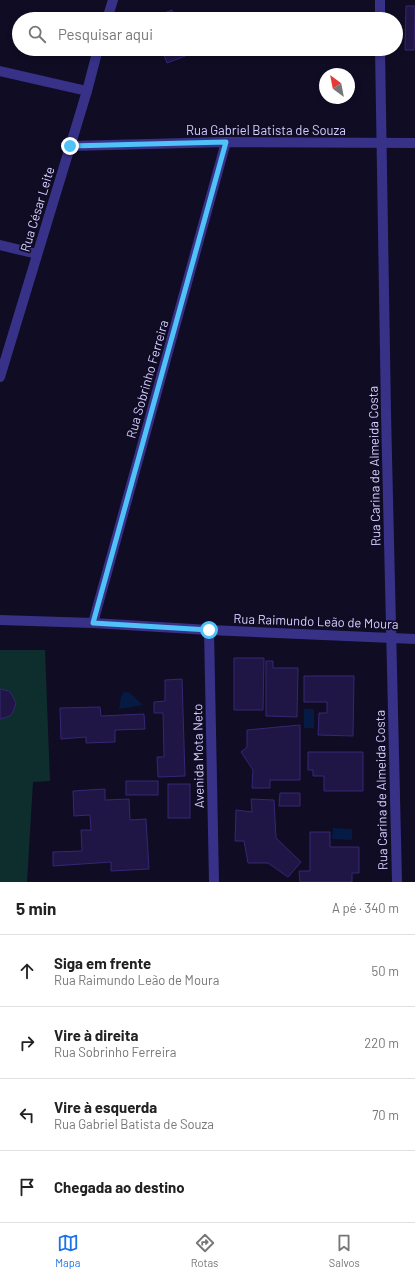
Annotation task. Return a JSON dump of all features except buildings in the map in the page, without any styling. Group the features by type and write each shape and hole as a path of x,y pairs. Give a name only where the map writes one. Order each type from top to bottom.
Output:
{"street":[{"path":"109,12 113,0"},
{"path":"380,0 380,12"},
{"name":"Rua César Leite","path":"0,377 87,91 96,56"},
{"name":"Rua Carina de Almeida Costa","path":"380,56 397,882"},
{"path":"0,70 87,91"},
{"name":"Rua Gabriel Batista de Souza","path":"70,146 226,142 415,143"},
{"name":"Rua Sobrinho Ferreira","path":"93,623 226,142"},
{"path":"0,245 38,254"},
{"name":"Rua Raimundo Leão de Moura","path":"0,620 93,623 209,630 415,639"},
{"name":"Avenida Mota Neto","path":"209,630 214,882"}],"green space":[{"path":"0,650 45,650 50,781 33,782 27,882 0,882"}],"water":[{"path":"124,692 130,693 143,705 119,709 121,697"},
{"path":"304,709 314,709 314,728 304,728"},
{"path":"333,828 352,829 352,840 332,839"}],"route":[{"path":"70,146 226,142 93,623 209,630"}]}
